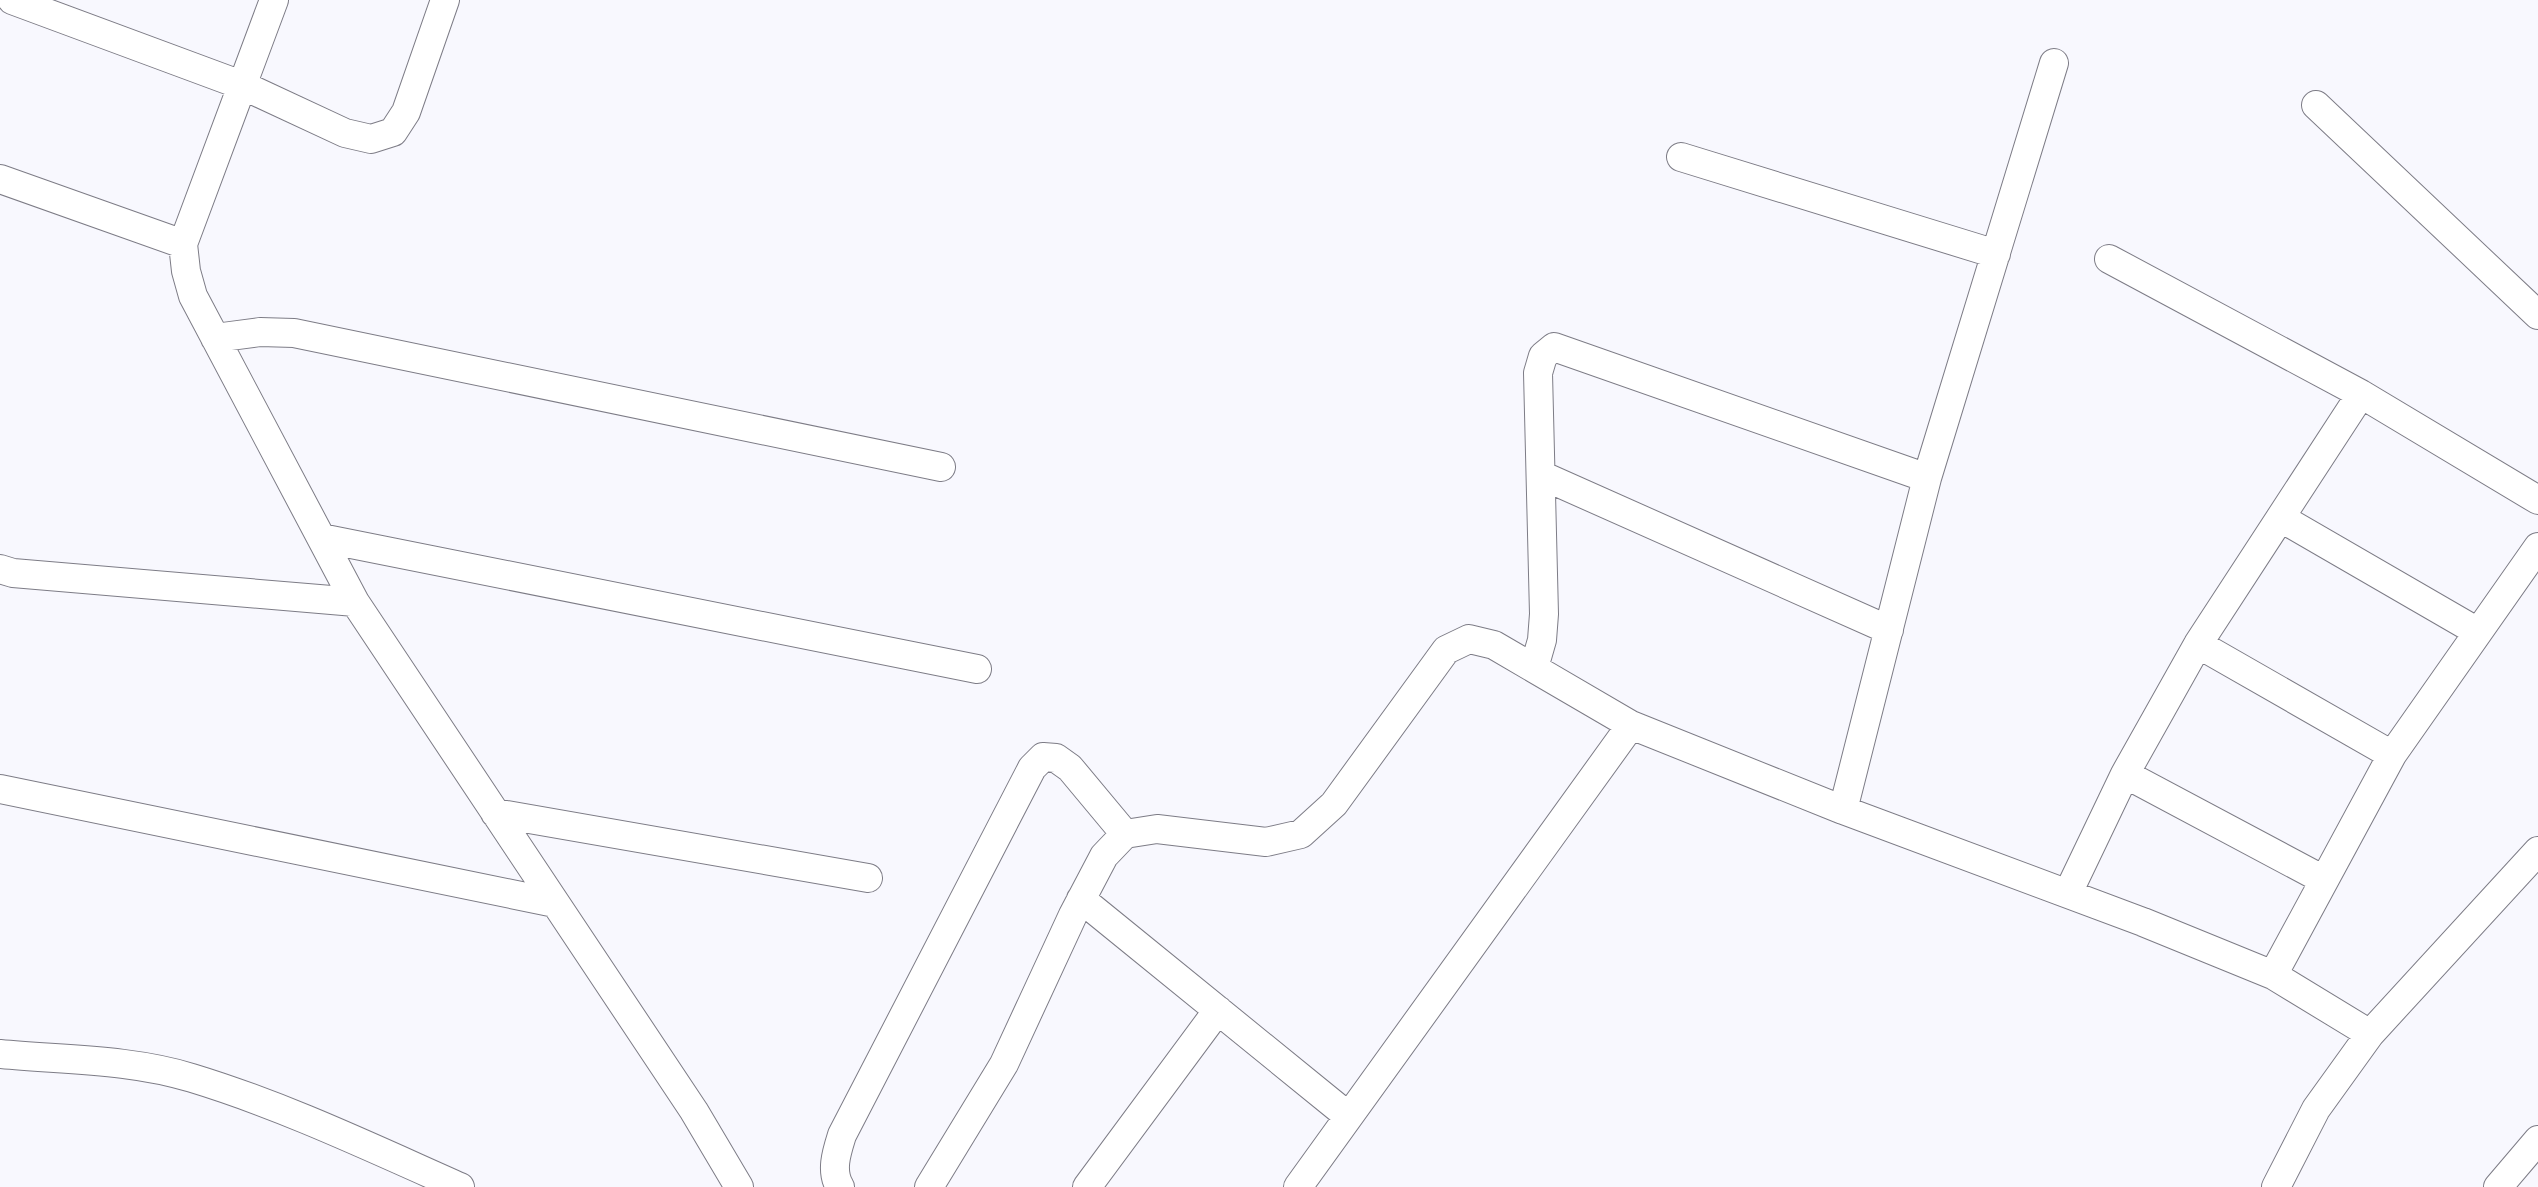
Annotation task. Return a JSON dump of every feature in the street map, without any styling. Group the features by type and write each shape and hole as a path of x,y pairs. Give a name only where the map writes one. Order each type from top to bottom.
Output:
{"street":[{"path":"12,0 244,86 345,133 371,139 394,132 406,112 445,0"},
{"path":"274,0 244,86 191,218 183,244 186,271 193,296 355,602 694,1112 739,1187"},
{"path":"1843,810 1927,478 2054,63"},
{"path":"2316,105 2538,315"},
{"path":"1681,157 1996,254"},
{"path":"0,179 183,244"},
{"path":"2109,259 2361,394 2538,500"},
{"path":"215,338 260,332 294,333 941,467"},
{"path":"1534,668 1542,640 1544,614 1538,373 1543,356 1554,347 1927,478"},
{"path":"2068,894 2125,774 2198,644 2361,394"},
{"path":"1541,475 1889,630"},
{"path":"2281,518 2478,632"},
{"path":"321,538 977,668"},
{"path":"2273,975 2392,755 2538,547"},
{"path":"0,570 13,573 355,602"},
{"path":"929,1187 1004,1064 1104,856 1125,834 1156,828 1266,842 1302,834 1334,804 1446,650 1469,639 1494,645 1631,725 1843,810 2068,894 2273,975 2370,1034"},
{"path":"2198,644 2392,755"},
{"path":"1298,1187 1631,725"},
{"path":"840,1187 837,1182 835,1160 842,1135 1032,768 1043,757 1056,758 1070,768 1125,834"},
{"path":"2125,774 2324,880"},
{"path":"0,789 555,903"},
{"path":"495,813 868,878"},
{"path":"2276,1187 2316,1110 2370,1034 2538,851"},
{"path":"1082,899 1348,1116"},
{"path":"1087,1187 1218,1010"},
{"path":"0,1054 134,1065 192,1078 327,1128 460,1187"},
{"path":"2498,1187 2538,1140"}]}
